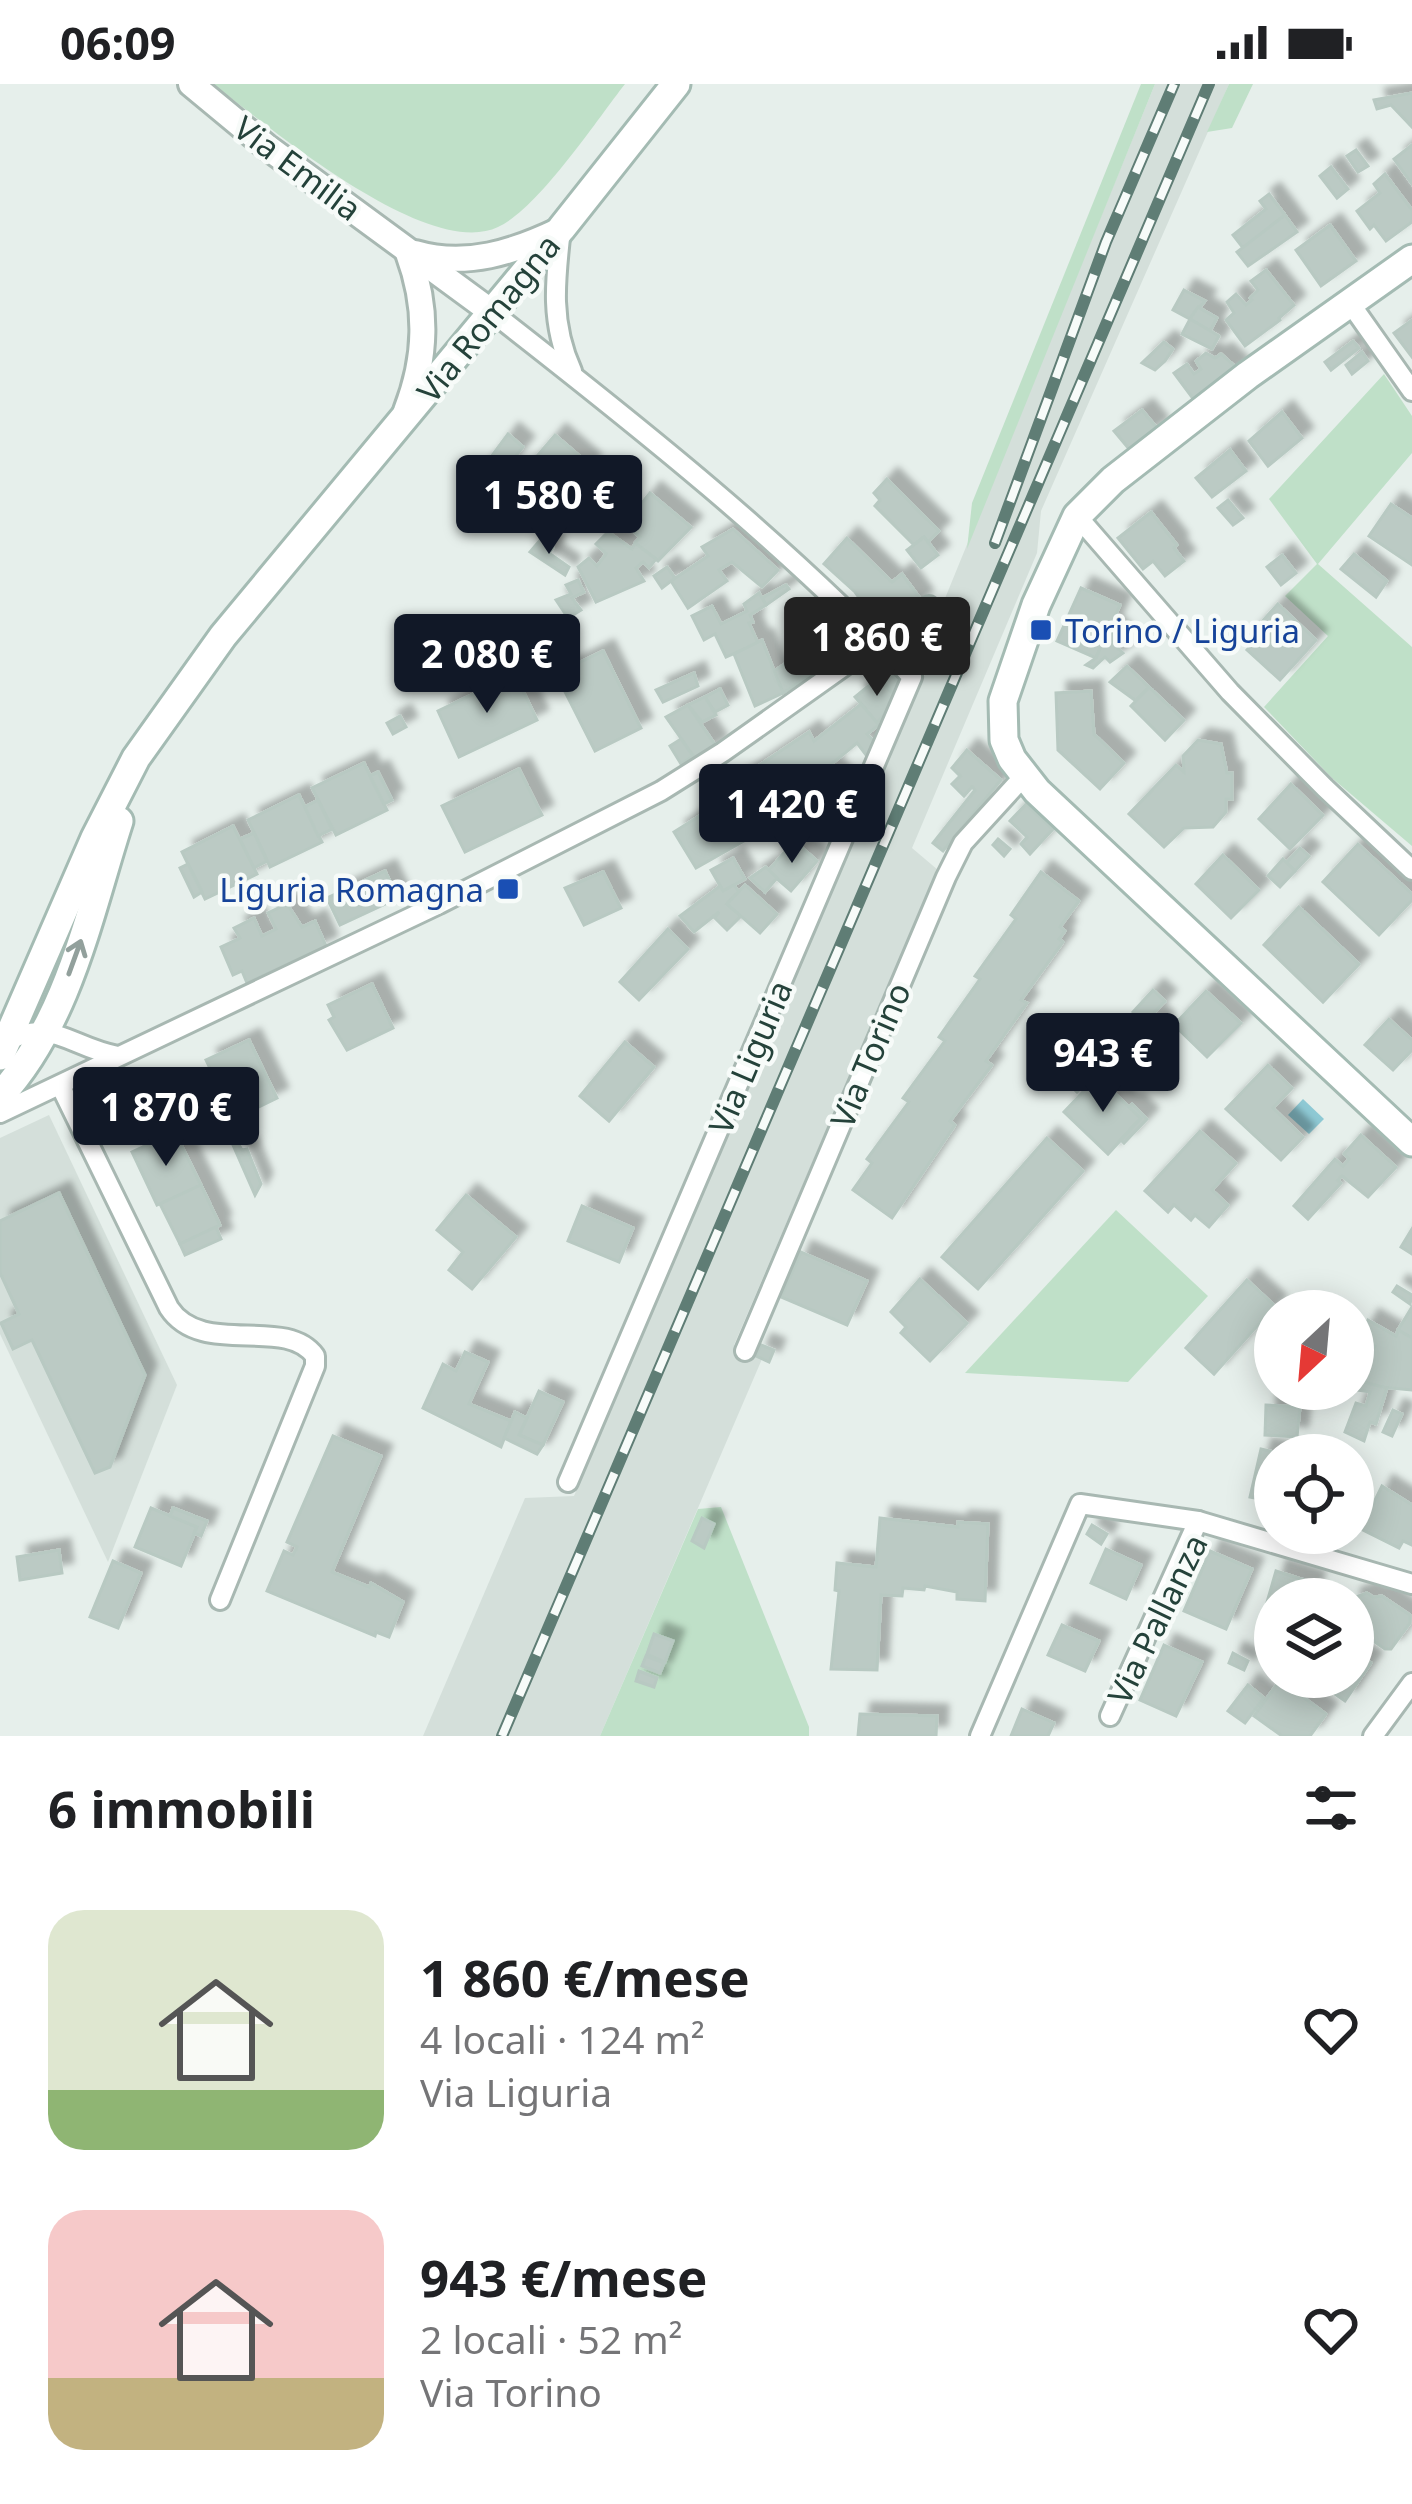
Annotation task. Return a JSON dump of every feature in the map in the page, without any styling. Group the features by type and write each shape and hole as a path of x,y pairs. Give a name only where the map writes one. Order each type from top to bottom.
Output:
{"main road":[{"name":"Via Romagna","path":"4,1048 117,792 165,719 223,636 493,313 676,84"},
{"path":"1412,260 1136,461 1077,516 1006,686 1004,740 1024,776 1412,1142"},
{"name":"Via Romagna","path":"6,1097 45,1029 82,937 121,816 165,719"}],"street":[{"name":"Via Emilia","path":"191,84 574,376 878,641"},
{"name":"Via Emilia","path":"407,250 431,258 473,259 526,246 561,230"},
{"path":"561,230 554,283 556,328 574,376"},
{"path":"402,423 414,391 424,330 421,290 407,250"},
{"path":"1350,303 1412,392"},
{"path":"1077,516 1230,692 1412,870"},
{"path":"6,1097 60,1084 439,904 661,790 723,752 929,606"},
{"name":"Via Liguria","path":"568,1482 912,677 878,641"},
{"name":"Via Torino","path":"745,1351 946,877 963,843 1024,776"},
{"path":"4,1048 24,1032 45,1029 95,1052 118,1056"},
{"path":"60,1084 180,1323 198,1331 302,1343 315,1356 315,1366 220,1600"},
{"path":"980,1736 1080,1504 1198,1522"},
{"name":"Via Pallanza","path":"1110,1716 1198,1522 1412,1584"},
{"path":"1373,1736 1412,1683"}],"shaded area":[{"path":"1155,84 1229,84 1041,511 1037,553 912,848 938,870 734,1345 762,1359 600,1736 423,1736 525,1498 574,1496 947,623 937,618"},
{"path":"49,1115 177,1385 108,1562 0,1334 0,1138"}],"green space":[{"path":"213,84 625,84 531,202 498,227 468,232 432,225 350,184"},
{"path":"1141,84 1155,84 967,549 972,503"},
{"path":"1229,84 1253,84 1232,128 1207,132"},
{"path":"1384,374 1412,416 1412,453 1318,564 1412,647 1412,846 1332,778 1264,707 1328,636 1285,596 1317,564 1269,499"},
{"path":"1116,1210 1208,1296 1128,1382 965,1373"},
{"path":"721,1507 809,1736 600,1736 698,1509"}],"water":[{"path":"1303,1099 1324,1119 1309,1134 1288,1115"}],"building":[{"path":"1412,93 1412,127 1391,105 1377,109 1374,100"},
{"path":"1412,145 1412,184 1394,159"},
{"path":"1356,150 1368,166 1358,172 1347,156"},
{"path":"1331,167 1348,189 1337,198 1320,176"},
{"path":"1385,174 1412,210 1412,222 1386,241 1357,211 1380,193 1374,184"},
{"path":"1269,194 1285,215 1243,248 1233,235 1266,209 1260,201"},
{"path":"1285,215 1297,232 1248,266 1237,252"},
{"path":"1330,225 1356,261 1321,286 1296,250"},
{"path":"1266,270 1294,305 1245,346 1226,320 1234,313 1227,302 1236,294 1246,305 1258,290 1251,281"},
{"path":"1184,290 1205,301 1190,319 1173,310"},
{"path":"1198,307 1217,318 1210,331 1190,319"},
{"path":"1190,319 1219,336 1212,349 1182,334"},
{"path":"1412,320 1412,357 1394,333"},
{"path":"1353,341 1359,348 1331,370 1325,362"},
{"path":"1164,342 1173,349 1165,361 1155,370 1142,363"},
{"path":"1362,352 1368,361 1352,374 1346,365"},
{"path":"1206,353 1215,358 1221,354 1238,369 1194,400 1174,373 1187,364 1194,374 1201,369 1196,361"},
{"path":"1142,410 1157,428 1129,449 1114,431"},
{"path":"1282,412 1302,438 1268,466 1249,441"},
{"path":"508,434 523,447 502,473 488,461"},
{"path":"555,435 590,465 560,500 525,470"},
{"path":"1230,450 1246,471 1212,497 1196,478"},
{"path":"488,461 502,473 492,484 478,473"},
{"path":"887,479 939,531 928,542 924,537 914,545 875,506 880,500 874,493"},
{"path":"650,493 691,527 658,561 635,543 640,537 625,524"},
{"path":"1228,500 1243,518 1233,525 1218,508"},
{"path":"1391,504 1412,518 1412,565 1369,536"},
{"path":"1151,512 1184,561 1165,576 1153,561 1143,569 1118,538"},
{"path":"733,529 778,570 762,587 732,562 719,570 727,581 688,608 671,581 708,556 702,547"},
{"path":"608,532 632,549 635,543 656,559 649,568 643,562 636,568 644,581 596,602 578,567 589,558 597,566 606,554 596,544"},
{"path":"924,537 938,555 921,568 907,550"},
{"path":"847,538 892,582 902,574 922,601 882,629 855,592 824,564"},
{"path":"541,539 553,548 549,553 569,567 565,575 530,552"},
{"path":"1354,554 1387,581 1376,597 1341,569"},
{"path":"1282,555 1296,573 1281,585 1267,567"},
{"path":"667,567 675,578 662,588 654,576"},
{"path":"578,580 584,592 572,598 581,610 568,618 556,600 571,594 566,585"},
{"path":"786,585 789,589 766,605 762,598"},
{"path":"1081,588 1120,605 1096,658 1057,641"},
{"path":"759,593 766,605 750,615 753,622 749,623 758,643 726,657 715,634 704,640 692,616 712,606 721,624 747,611 744,604"},
{"path":"1278,604 1316,640 1280,680 1247,650 1254,642 1248,637"},
{"path":"1110,625 1125,640 1117,647 1123,653 1110,662 1105,657 1093,668 1086,665 1096,658"},
{"path":"836,626 857,646 783,693 774,671"},
{"path":"762,640 783,693 755,706 734,654"},
{"path":"603,651 641,728 595,751 556,674"},
{"path":"880,661 901,686 893,694 872,668"},
{"path":"1127,666 1149,687 1136,701 1110,682"},
{"path":"694,673 698,686 663,702 656,690"},
{"path":"515,674 537,720 459,757 438,711"},
{"path":"879,677 898,700 877,723 855,697"},
{"path":"1149,687 1184,720 1165,740 1131,706"},
{"path":"720,689 728,705 715,712 705,697"},
{"path":"1091,691 1094,734 1124,763 1100,789 1058,750 1056,693"},
{"path":"705,697 716,715 702,722 688,705"},
{"path":"861,704 879,725 867,734 881,750 873,764 857,743 829,766 853,793 841,803 819,776 794,798 800,805 810,795 834,822 824,831 812,818 802,827 788,809 769,824 765,819 740,833 744,841 696,868 674,832 712,808 707,800 809,732 814,741"},
{"path":"688,705 716,746 696,760 666,717"},
{"path":"400,716 406,727 393,734 387,723"},
{"path":"681,739 693,756 681,764 670,746"},
{"path":"1198,740 1221,744 1227,773 1232,773 1232,799 1226,799 1226,812 1213,827 1184,828 1164,847 1129,814 1176,765 1184,772 1183,756"},
{"path":"967,750 1001,780 943,851 933,843 975,790 972,787 964,796 952,784 960,776 952,768"},
{"path":"364,763 387,810 336,835 312,788"},
{"path":"519,769 542,815 465,852 442,806"},
{"path":"378,772 392,800 384,804 370,776"},
{"path":"1291,784 1323,815 1290,849 1259,819"},
{"path":"299,795 322,842 270,867 248,820"},
{"path":"318,800 332,829 318,836 305,807"},
{"path":"1026,804 1053,829 1030,854 1021,844 1027,837 1010,821"},
{"path":"233,826 257,874 205,899 182,852"},
{"path":"254,833 267,861 254,868 240,839"},
{"path":"998,839 1010,849 1004,856 993,845"},
{"path":"794,841 817,861 791,891 768,871"},
{"path":"1358,844 1412,894 1412,900 1379,935 1323,882"},
{"path":"1300,848 1309,856 1295,871 1286,863"},
{"path":"1223,855 1259,890 1231,918 1196,884"},
{"path":"733,858 745,879 723,891 711,870"},
{"path":"1283,859 1295,871 1280,887 1268,876"},
{"path":"188,864 202,892 194,897 180,868"},
{"path":"766,867 777,878 765,892 750,878"},
{"path":"385,871 398,898 340,925 327,898"},
{"path":"603,872 621,908 584,925 565,888"},
{"path":"1041,872 1079,901 1060,927 1065,931 1059,939 1063,942 1021,1000 1027,1003 986,1061 992,1065 950,1121 955,1125 892,1218 853,1190 872,1163 867,1159 909,1102 903,1098 945,1041 939,1037 980,979 975,976 1016,919 1011,915"},
{"path":"734,885 739,892 727,904 741,916 727,930 715,918 719,912 694,932 680,916 720,886 723,891"},
{"path":"745,885 777,914 760,933 727,904"},
{"path":"287,904 302,927 315,921 326,946 247,983 242,971 233,975 221,947 240,938 234,928 254,918 262,936 276,929 268,913"},
{"path":"1299,907 1359,964 1323,1002 1264,945"},
{"path":"668,929 688,949 639,1000 620,982"},
{"path":"372,984 393,1028 347,1050 329,1020 334,1017 328,1005"},
{"path":"1153,990 1165,1001 1153,1014 1163,1024 1154,1033 1133,1012"},
{"path":"1206,991 1241,1023 1207,1057 1174,1025"},
{"path":"1389,1019 1412,1040 1412,1050 1393,1070 1365,1045"},
{"path":"249,1040 277,1098 234,1119 206,1060"},
{"path":"625,1042 654,1067 609,1121 580,1096"},
{"path":"1268,1065 1292,1088 1273,1108 1303,1137 1281,1160 1226,1109"},
{"path":"1080,1073 1088,1080 1077,1092 1069,1084"},
{"path":"1097,1077 1141,1118 1108,1154 1064,1112"},
{"path":"1132,1104 1147,1119 1124,1143 1121,1140 1141,1118 1129,1107"},
{"path":"1200,1131 1236,1163 1212,1190 1228,1205 1209,1227 1195,1215 1191,1220 1174,1205 1168,1212 1145,1191"},
{"path":"175,1132 201,1185 157,1205 132,1152"},
{"path":"1361,1135 1396,1167 1368,1197 1342,1176 1308,1219 1294,1206 1335,1159 1343,1166 1349,1159 1344,1154"},
{"path":"1047,1138 1083,1171 978,1289 942,1257"},
{"path":"238,1143 242,1150 247,1149 261,1184 255,1195 233,1145"},
{"path":"201,1185 220,1225 180,1244 160,1204"},
{"path":"59,1193 145,1375 110,1467 95,1473 32,1340 13,1349 1,1323 19,1314 0,1273 0,1221"},
{"path":"466,1195 516,1237 472,1289 449,1270 463,1252 437,1230"},
{"path":"582,1206 633,1228 619,1262 568,1241"},
{"path":"216,1227 221,1239 185,1255 180,1244"},
{"path":"1412,1229 1412,1254 1401,1247"},
{"path":"801,1252 867,1281 847,1325 781,1297"},
{"path":"920,1279 967,1323 930,1361 901,1333 906,1327 891,1312"},
{"path":"1247,1280 1258,1290 1254,1290 1254,1329 1214,1374 1186,1348"},
{"path":"1397,1286 1412,1295 1410,1304 1393,1292"},
{"path":"1412,1307 1412,1338 1398,1330"},
{"path":"1374,1323 1396,1336 1398,1330 1412,1338 1412,1390 1374,1385"},
{"path":"761,1345 774,1350 769,1362 756,1356"},
{"path":"465,1352 488,1362 469,1404 511,1421 501,1447 423,1408 443,1364 456,1371"},
{"path":"1374,1385 1387,1388 1376,1424 1370,1422 1366,1434 1345,1432 1353,1410 1374,1410"},
{"path":"539,1391 563,1402 543,1445 519,1435"},
{"path":"1266,1410 1300,1410 1297,1434 1265,1434"},
{"path":"1393,1410 1402,1414 1392,1436 1383,1432"},
{"path":"515,1412 527,1418 519,1435 543,1445 537,1454 504,1438"},
{"path":"333,1436 381,1456 332,1572 369,1587 371,1583 403,1602 389,1637 376,1632 375,1636 267,1591 284,1551 293,1555 297,1547 287,1542"},
{"path":"1382,1486 1412,1505 1412,1545 1403,1541 1399,1548 1374,1536 1374,1502"},
{"path":"151,1508 197,1527 181,1566 135,1547"},
{"path":"173,1508 207,1521 201,1536 194,1533 197,1527 170,1516"},
{"path":"702,1518 714,1524 704,1548 692,1541"},
{"path":"880,1518 958,1527 958,1522 988,1524 985,1601 957,1599 957,1592 925,1586 924,1590 903,1588 902,1596 881,1595 877,1670 831,1669 837,1563 876,1567"},
{"path":"1092,1525 1107,1534 1101,1544 1087,1534"},
{"path":"1106,1549 1141,1565 1126,1599 1091,1583"},
{"path":"59,1550 62,1573 20,1580 17,1557"},
{"path":"1210,1551 1252,1569 1226,1629 1184,1611"},
{"path":"113,1561 141,1573 118,1628 90,1617"},
{"path":"1382,1596 1410,1615 1410,1623 1391,1649 1374,1641 1374,1597"},
{"path":"1062,1625 1099,1641 1085,1671 1048,1655"},
{"path":"654,1634 673,1641 665,1662 647,1654"},
{"path":"1164,1645 1202,1662 1176,1716 1140,1700"},
{"path":"1233,1653 1248,1661 1244,1670 1229,1663"},
{"path":"646,1656 664,1663 660,1673 642,1666"},
{"path":"639,1671 657,1678 654,1687 636,1681"},
{"path":"1248,1685 1254,1698 1264,1698 1245,1723 1228,1711"},
{"path":"1267,1698 1304,1698 1326,1714 1310,1736 1282,1736 1254,1716"},
{"path":"1022,1709 1054,1723 1048,1736 1011,1736"},
{"path":"860,1714 937,1716 936,1736 858,1736"}],"railway":[{"path":"995,543 1106,242 1174,84"},
{"path":"502,1736 1209,84"}],"place":[{"name":"Torino / Liguria","path":"1041,630"},
{"name":"Liguria Romagna","path":"508,889"}]}
